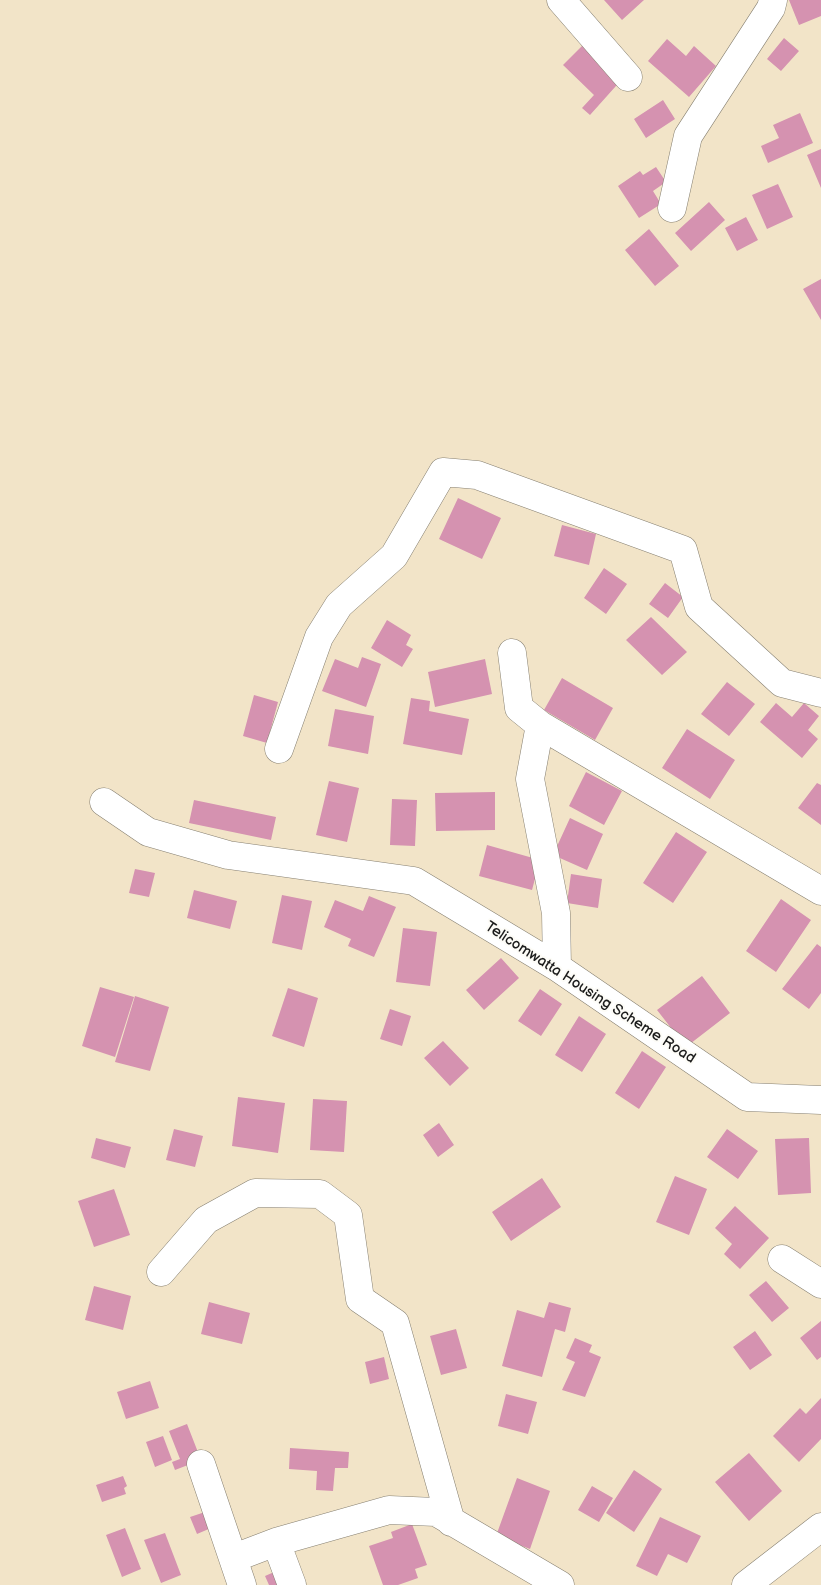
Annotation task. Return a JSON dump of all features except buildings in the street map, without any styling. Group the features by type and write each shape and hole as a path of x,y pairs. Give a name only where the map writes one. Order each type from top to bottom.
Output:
{"street":[{"path":"561,0 628,77"},
{"path":"672,208 688,136 771,8 773,0"},
{"path":"279,749 319,637 338,605 394,556 443,472 477,475 683,550 699,607 782,684 821,693"},
{"path":"512,653 519,708 540,725 821,891"},
{"path":"540,725 530,780 556,914 557,968"},
{"name":"Telicomwatta Housing Scheme Road","path":"104,802 148,832 228,854 414,881 557,968 747,1097 821,1100"},
{"path":"161,1272 206,1220 255,1193 320,1194 348,1214 360,1299 396,1323 451,1522"},
{"path":"782,1259 821,1284"},
{"path":"201,1464 242,1585"},
{"path":"234,1558 276,1542 389,1510 436,1512 560,1585"},
{"path":"746,1585 821,1527"},
{"path":"276,1542 292,1585"}]}
